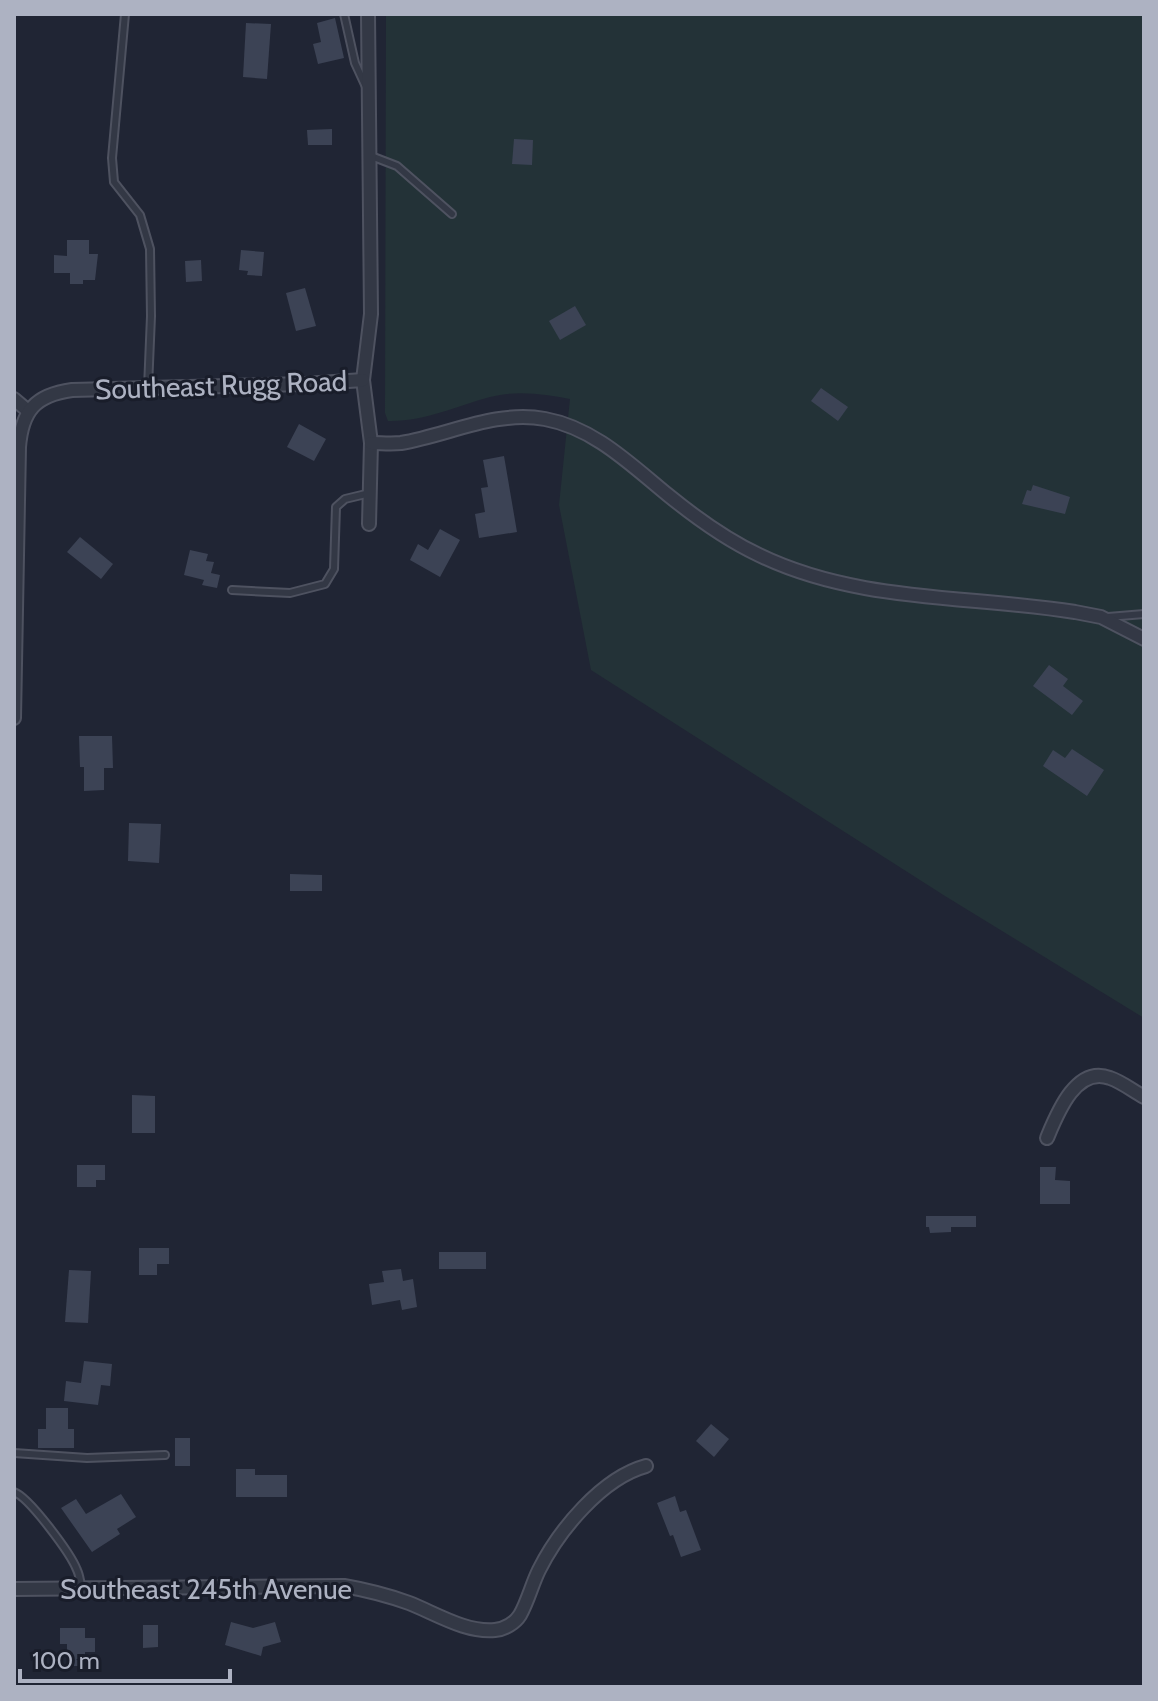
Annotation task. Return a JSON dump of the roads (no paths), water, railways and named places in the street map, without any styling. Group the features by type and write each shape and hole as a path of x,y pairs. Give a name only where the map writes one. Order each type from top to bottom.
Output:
{"street":[{"name":"Southeast Rugg Road","path":"27,410 55,392 363,380 371,314 368,14"},
{"path":"363,380 371,443 369,524"},
{"path":"14,399 27,410 21,425 19,447 14,718"},
{"path":"371,443 398,443 509,418 544,419 576,428 603,443 670,497 730,539 783,567 861,588 1042,607 1101,617 1144,639"},
{"path":"1047,1138 1056,1115 1082,1080 1096,1076 1109,1077 1144,1097"},
{"name":"Southeast 245th Avenue","path":"14,1589 344,1586 378,1592 466,1626 497,1630 511,1625 519,1616 539,1571 567,1527 605,1488 629,1471 646,1466"}],"lane":[{"path":"125,14 112,158 114,182 140,215 150,249 148,388"},
{"path":"344,14 355,63 369,93"},
{"path":"371,156 397,166 452,214"},
{"path":"232,590 290,593 325,584 334,569 336,507 345,499 370,493"},
{"path":"1101,617 1144,614"},
{"path":"14,1453 87,1458 165,1455"},
{"path":"14,1492 22,1494 34,1508 77,1569 82,1589"}]}
